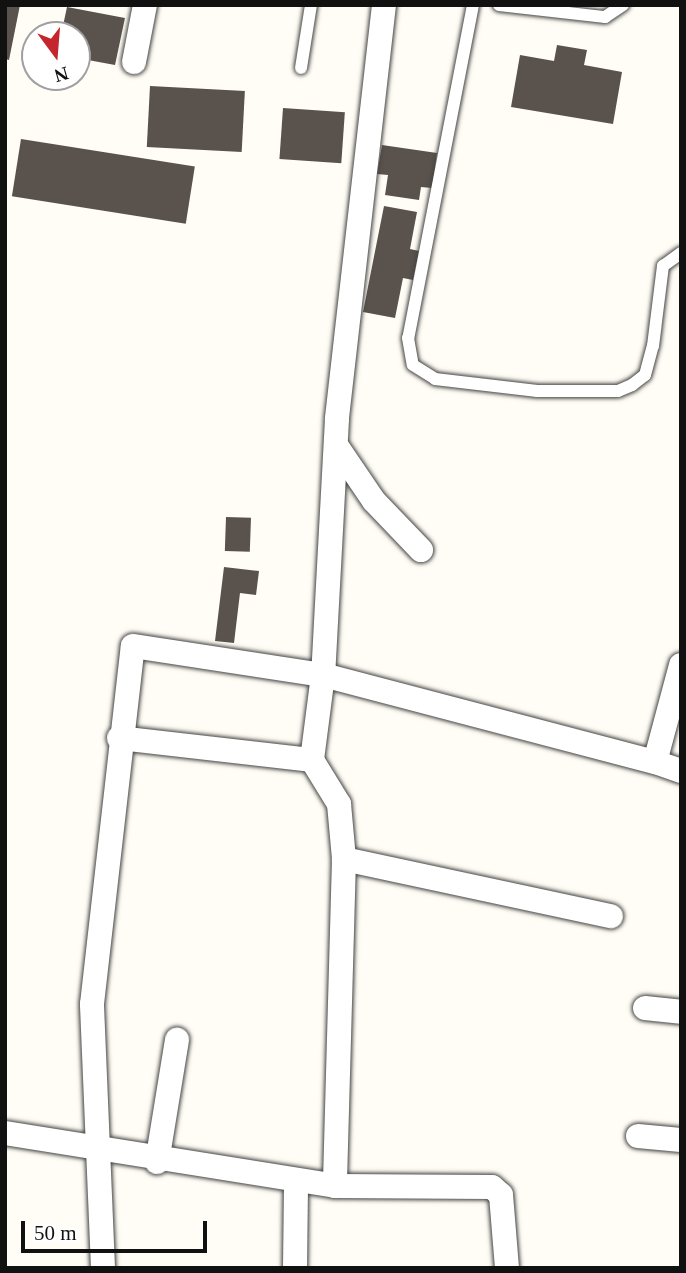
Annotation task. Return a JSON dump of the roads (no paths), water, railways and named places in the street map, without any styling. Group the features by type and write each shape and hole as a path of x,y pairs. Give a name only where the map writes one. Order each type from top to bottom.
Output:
{"street":[{"path":"134,62 145,5"},
{"path":"335,1186 344,859 338,804 312,760 323,675 338,448 384,5"},
{"path":"338,448 374,501 421,551"},
{"path":"103,1268 95,1149 92,1004 119,738 130,651 136,645 323,675 681,771"},
{"path":"655,762 681,665"},
{"path":"119,738 312,760"},
{"path":"344,859 611,916"},
{"path":"645,1008 681,1012"},
{"path":"157,1161 177,1040"},
{"path":"5,1133 157,1161 296,1182 335,1186 492,1186 501,1195 508,1268"},
{"path":"638,1136 681,1140"},
{"path":"295,1268 296,1182"}],"lane":[{"path":"301,68 311,5"},
{"path":"473,5 408,338 413,365 435,379 537,391 618,391 645,375 653,346 663,266 681,253"},
{"path":"499,5 605,17 623,5"}]}
